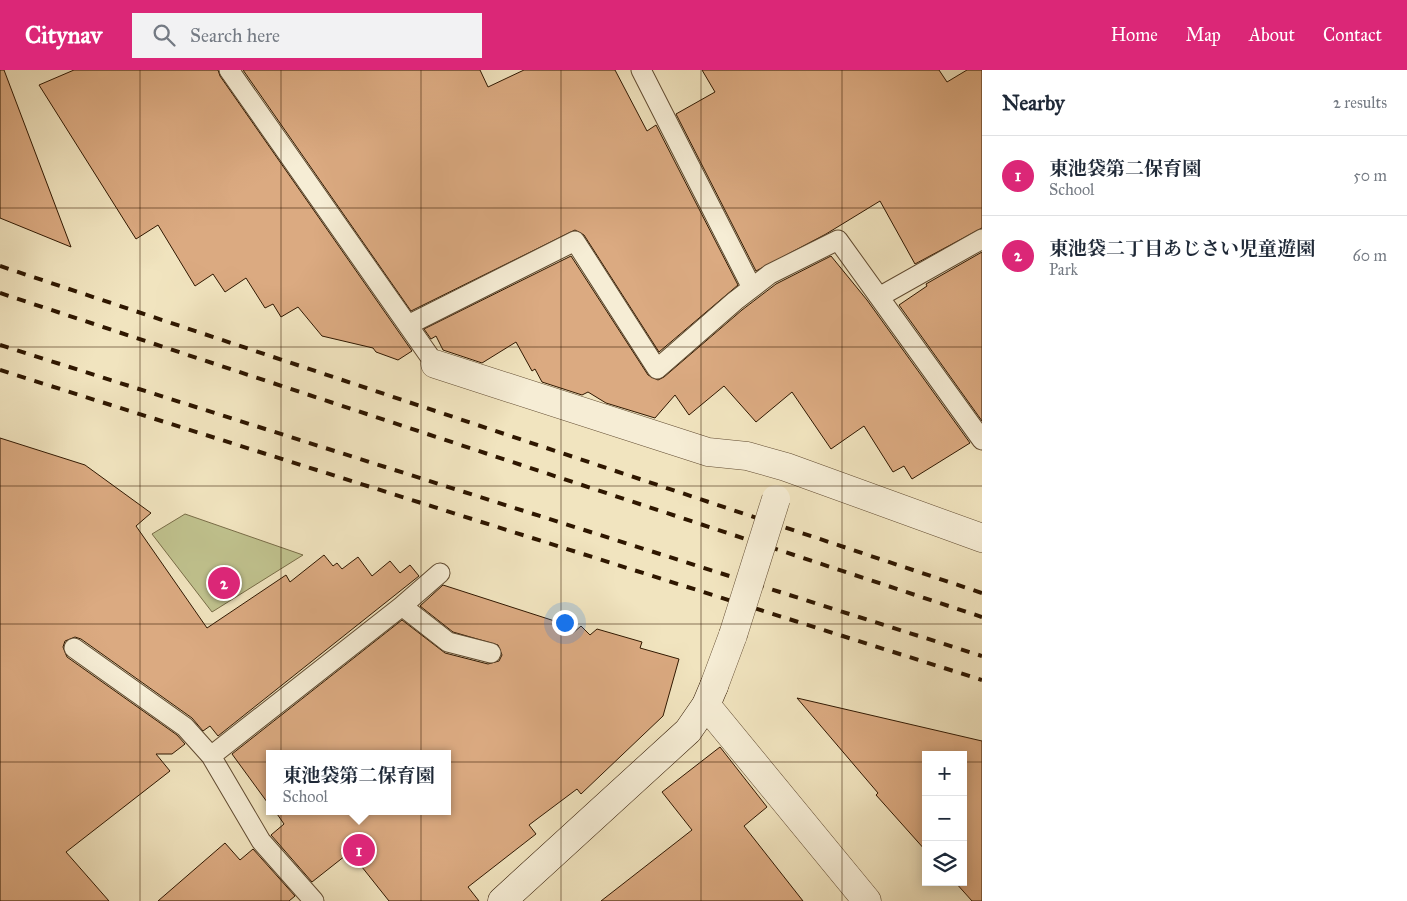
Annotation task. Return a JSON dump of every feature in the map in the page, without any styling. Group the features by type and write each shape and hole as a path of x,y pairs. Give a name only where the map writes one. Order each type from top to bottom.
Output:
{"street":[{"path":"435,364 708,452 747,456 786,467 982,538"},
{"path":"502,901 688,731 710,695 733,635 786,467"},
{"path":"710,695 867,901"}],"lane":[{"path":"229,70 435,364"},
{"path":"641,70 752,288"},
{"path":"879,297 982,238"},
{"path":"408,325 575,241 657,369 770,274 838,240 982,440"},
{"path":"211,756 402,606 440,573"},
{"path":"402,606 448,642 491,653"},
{"path":"74,648 185,727 211,756 261,841 314,901"}],"green space":[{"path":"185,514 303,555 212,612 152,534"}],"building":[{"path":"0,70 4,70 71,247 0,218"},
{"path":"74,70 218,70 220,76 412,351 398,360 376,352 373,348 322,336 298,307 281,317 273,304 265,308 246,278 225,292 213,274 195,286 158,225 136,239 39,85"},
{"path":"243,70 480,70 488,87 524,70 615,70 647,131 656,125 738,285 659,352 584,235 575,230 411,311"},
{"path":"702,70 939,70 947,82 967,70 982,70 982,228 915,264 880,201 826,234 756,271 676,114 715,92"},
{"path":"982,252 982,421 899,305 927,286 926,284"},
{"path":"571,256 648,375 658,380 776,284 831,256 867,300 970,443 912,479 904,466 893,472 864,426 831,449 792,392 756,422 724,386 689,415 675,395 655,418 606,403 588,392 582,395 542,382 535,369 532,371 516,342 482,363 443,350 436,336 431,339 424,329"},
{"path":"0,438 85,465 151,513 136,526 207,628 286,575 290,582 324,555 333,566 337,563 342,569 358,557 372,576 390,561 400,573 410,565 419,576 218,736 210,726 203,731 192,718 81,639 75,637 65,641 63,647 67,657 177,735 185,744 172,754 156,754 170,771 66,852 109,901 0,901"},
{"path":"443,585 567,625 573,633 581,626 590,635 597,629 642,642 640,648 679,659 663,716 581,794 577,789 529,825 536,834 468,887 479,901 389,901 350,852 312,882 271,835 284,824 278,815 451,815 451,750 266,750 266,801 232,754 402,620 445,653 488,664 499,661 502,655 498,645 453,632 420,606"},
{"path":"797,698 982,741 982,901 972,901 959,886 967,886 967,751 922,751 922,847 876,795 878,793"},
{"path":"720,747 767,807 744,826 803,901 601,901 692,830 662,792"},
{"path":"225,843 240,860 253,849 295,896 289,901 158,901"}],"railway":[{"path":"0,266 982,593"},
{"path":"0,293 982,617"},
{"path":"0,345 982,656"},
{"path":"0,370 982,680"}],"place":[{"name":"東池袋二丁目あじさい児童遊園","path":"224,583"},
{"name":"東池袋第二保育園","path":"359,850"}]}
